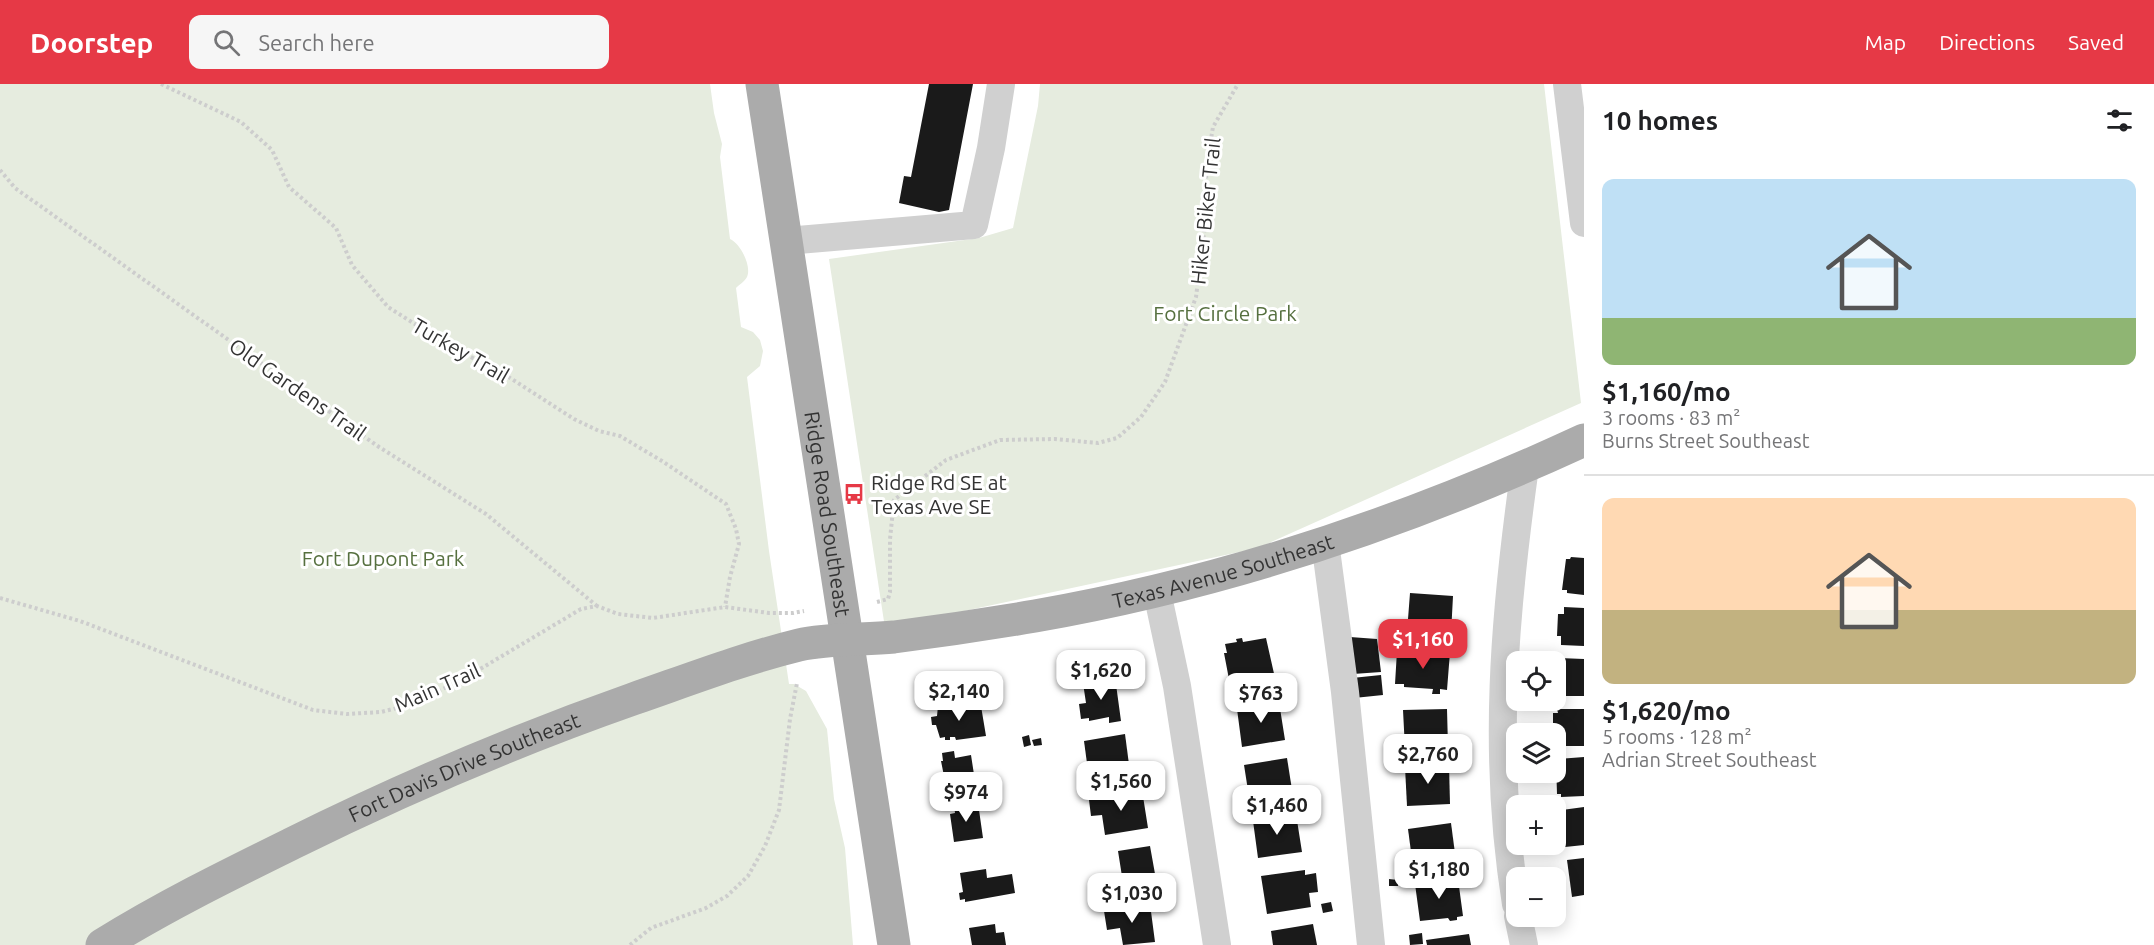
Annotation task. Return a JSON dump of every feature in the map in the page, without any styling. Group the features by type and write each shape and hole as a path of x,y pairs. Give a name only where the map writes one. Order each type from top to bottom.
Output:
{"main road":[{"name":"Ridge Road Southeast","path":"762,84 894,945"},
{"name":"Texas Avenue Southeast","path":"846,641 893,637 1036,616 1157,592 1228,573 1442,501 1526,467 1584,440"},
{"name":"Fort Davis Drive Southeast","path":"102,945 183,897 374,803 460,765 586,716 734,664 805,644 846,641"}],"street":[{"path":"786,241 974,225 991,148 1001,84"},
{"path":"1567,84 1584,223"},
{"path":"1512,867 1506,819 1502,716 1508,601 1526,467"},
{"path":"1325,542 1345,692 1371,945"},
{"path":"1157,592 1173,663 1217,945"},
{"path":"1520,927 1524,945"}],"path":[{"name":"Turkey Trail","path":"161,84 242,122 272,150 289,187 336,228 352,265 388,308 448,345 507,376 574,419 599,431 620,436 726,504 739,544 725,607"},
{"name":"Hiker Biker Trail","path":"877,602 888,599 890,592 890,539 894,500 946,460 1000,440 1055,439 1098,443 1117,438 1141,417 1165,382 1196,297 1207,210 1206,169 1213,127 1238,84"},
{"name":"Old Gardens Trail","path":"0,170 15,188 270,370 379,447 486,514 597,606"},
{"name":"Main Trail","path":"0,598 80,621 313,710 347,714 381,712 405,706 460,681 581,609 597,606"},
{"path":"597,606 618,614 653,618 725,607 769,613 793,613 804,610"},
{"path":"630,945 651,928 706,908 720,900 748,876 765,846 779,810 790,718 797,683"}],"green space":[{"name":"Fort Dupont Park","path":"0,84 710,84 722,144 720,157 730,239 741,250 748,267 747,277 736,288 741,327 753,332 760,340 763,351 760,366 747,377 789,684 794,684 806,691 827,729 834,799 845,848 853,945 0,945"},
{"name":"Fort Circle Park","path":"1040,84 1544,84 1581,403 1258,548 885,628 829,259 979,238 1013,228 1038,106"}],"building":[{"path":"929,84 973,84 949,210 939,212 899,203 904,176 911,177"},
{"path":"1584,558 1584,595 1567,593 1567,590 1562,590 1566,559"},
{"path":"1410,593 1453,596 1451,634 1444,633 1443,637 1436,636 1437,633 1407,632"},
{"path":"1564,607 1584,608 1584,646 1561,645 1561,636 1557,636 1558,614 1564,614"},
{"path":"1350,637 1377,639 1381,672 1353,674"},
{"path":"1242,638 1243,642 1266,638 1277,687 1232,695 1224,653 1227,653 1225,644 1237,642 1236,639"},
{"path":"1406,649 1450,652 1447,690 1440,689 1440,694 1432,694 1433,689 1404,687 1404,684 1395,684 1397,651 1406,652"},
{"path":"1566,658 1584,659 1584,696 1566,696"},
{"path":"1381,675 1383,695 1354,698 1352,678"},
{"path":"1115,677 1121,721 1109,723 1109,717 1089,721 1089,718 1081,719 1079,704 1086,703 1083,683"},
{"path":"1279,702 1285,740 1242,747 1237,709 1242,709 1242,704 1249,703 1249,707"},
{"path":"955,703 955,706 964,705 965,709 981,706 986,736 956,740 955,737 950,737 950,740 945,740 945,737 940,738 936,725 932,725 931,717 937,716 938,706"},
{"path":"1447,709 1448,747 1445,747 1445,753 1434,753 1434,748 1405,749 1403,710"},
{"path":"1566,709 1584,709 1584,746 1566,746 1566,723 1553,723 1553,713 1558,713 1558,711 1566,711"},
{"path":"1125,734 1130,772 1089,778 1084,741"},
{"path":"1029,735 1031,745 1024,747 1022,737"},
{"path":"1041,738 1042,745 1034,746 1032,740"},
{"path":"954,751 955,758 971,755 975,781 946,786 941,761 943,761 942,753"},
{"path":"1584,757 1584,796 1566,797 1557,794 1557,783 1566,783 1566,758"},
{"path":"1287,758 1293,796 1250,803 1244,765"},
{"path":"1449,765 1450,804 1407,806 1405,767"},
{"path":"1142,790 1148,828 1105,835 1102,815 1091,816 1089,800 1095,799 1094,797"},
{"path":"971,802 972,811 979,810 983,838 954,842 950,814 955,813 954,805"},
{"path":"1584,807 1584,845 1566,847 1566,809"},
{"path":"1296,814 1302,852 1258,858 1253,821 1260,820 1260,816 1268,815 1268,818"},
{"path":"1451,823 1456,861 1413,867 1408,829"},
{"path":"1150,846 1157,885 1154,885 1155,891 1144,892 1143,886 1124,889 1118,851"},
{"path":"1584,858 1584,895 1572,897 1567,860"},
{"path":"986,869 987,878 1012,874 1015,893 965,902 965,899 960,900 959,893 963,892 960,873"},
{"path":"1305,870 1305,875 1316,873 1318,892 1309,893 1311,907 1267,914 1261,876"},
{"path":"1389,879 1398,880 1398,886 1389,886"},
{"path":"1458,879 1463,916 1450,921 1448,918 1420,921 1415,884"},
{"path":"1331,902 1333,911 1323,913 1321,904"},
{"path":"1150,904 1155,942 1123,945 1120,928 1107,930 1104,911"},
{"path":"995,924 996,933 1004,932 1006,945 972,945 969,928"},
{"path":"1313,924 1317,945 1273,945 1271,931"},
{"path":"1422,933 1423,944 1410,945 1409,935"},
{"path":"1469,934 1471,945 1427,945 1426,940"}],"place":[{"name":"Ridge Rd SE at Texas Ave SE","path":"854,494"}]}
